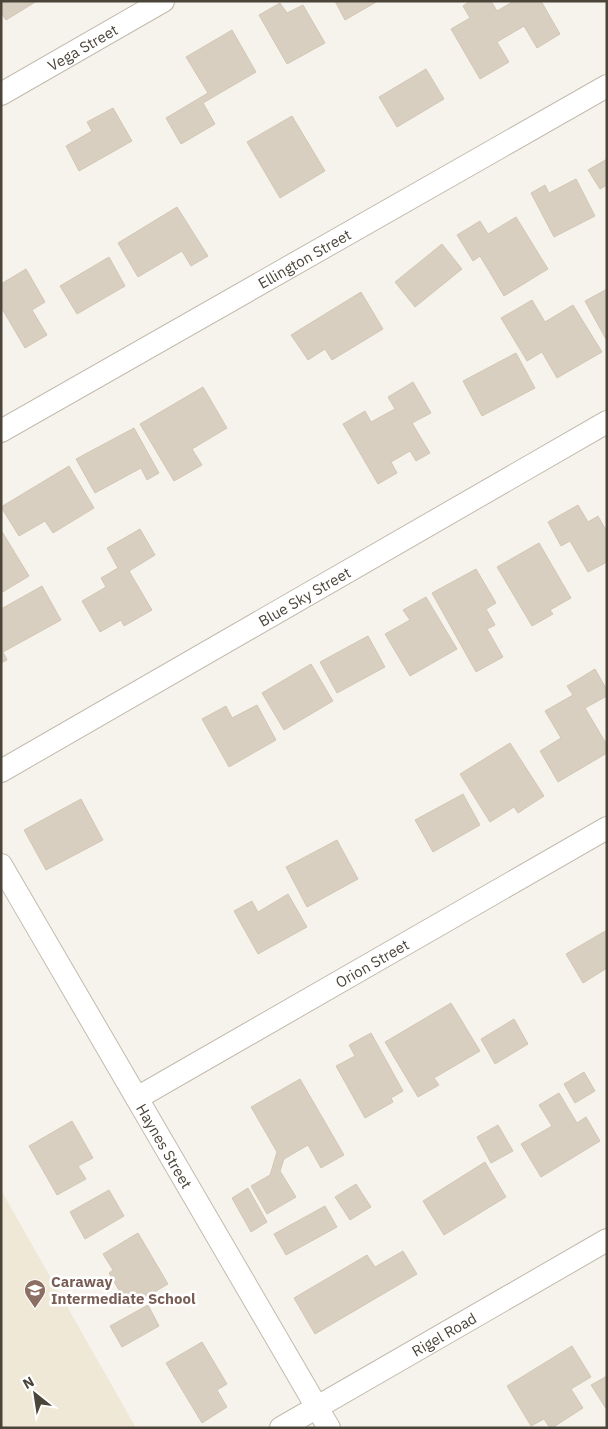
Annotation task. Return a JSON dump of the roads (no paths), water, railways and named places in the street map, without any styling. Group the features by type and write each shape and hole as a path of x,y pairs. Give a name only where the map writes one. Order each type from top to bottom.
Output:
{"street":[{"name":"Vega Street","path":"1,94 163,1"},
{"name":"Ellington Street","path":"1,431 607,86"},
{"name":"Blue Sky Street","path":"1,771 607,422"},
{"name":"Orion Street","path":"137,1098 607,828"},
{"name":"Haynes Street","path":"1,865 328,1428"},
{"name":"Rigel Road","path":"281,1428 607,1240"}],"place":[{"name":"Caraway Intermediate School","path":"35,1309"}]}
